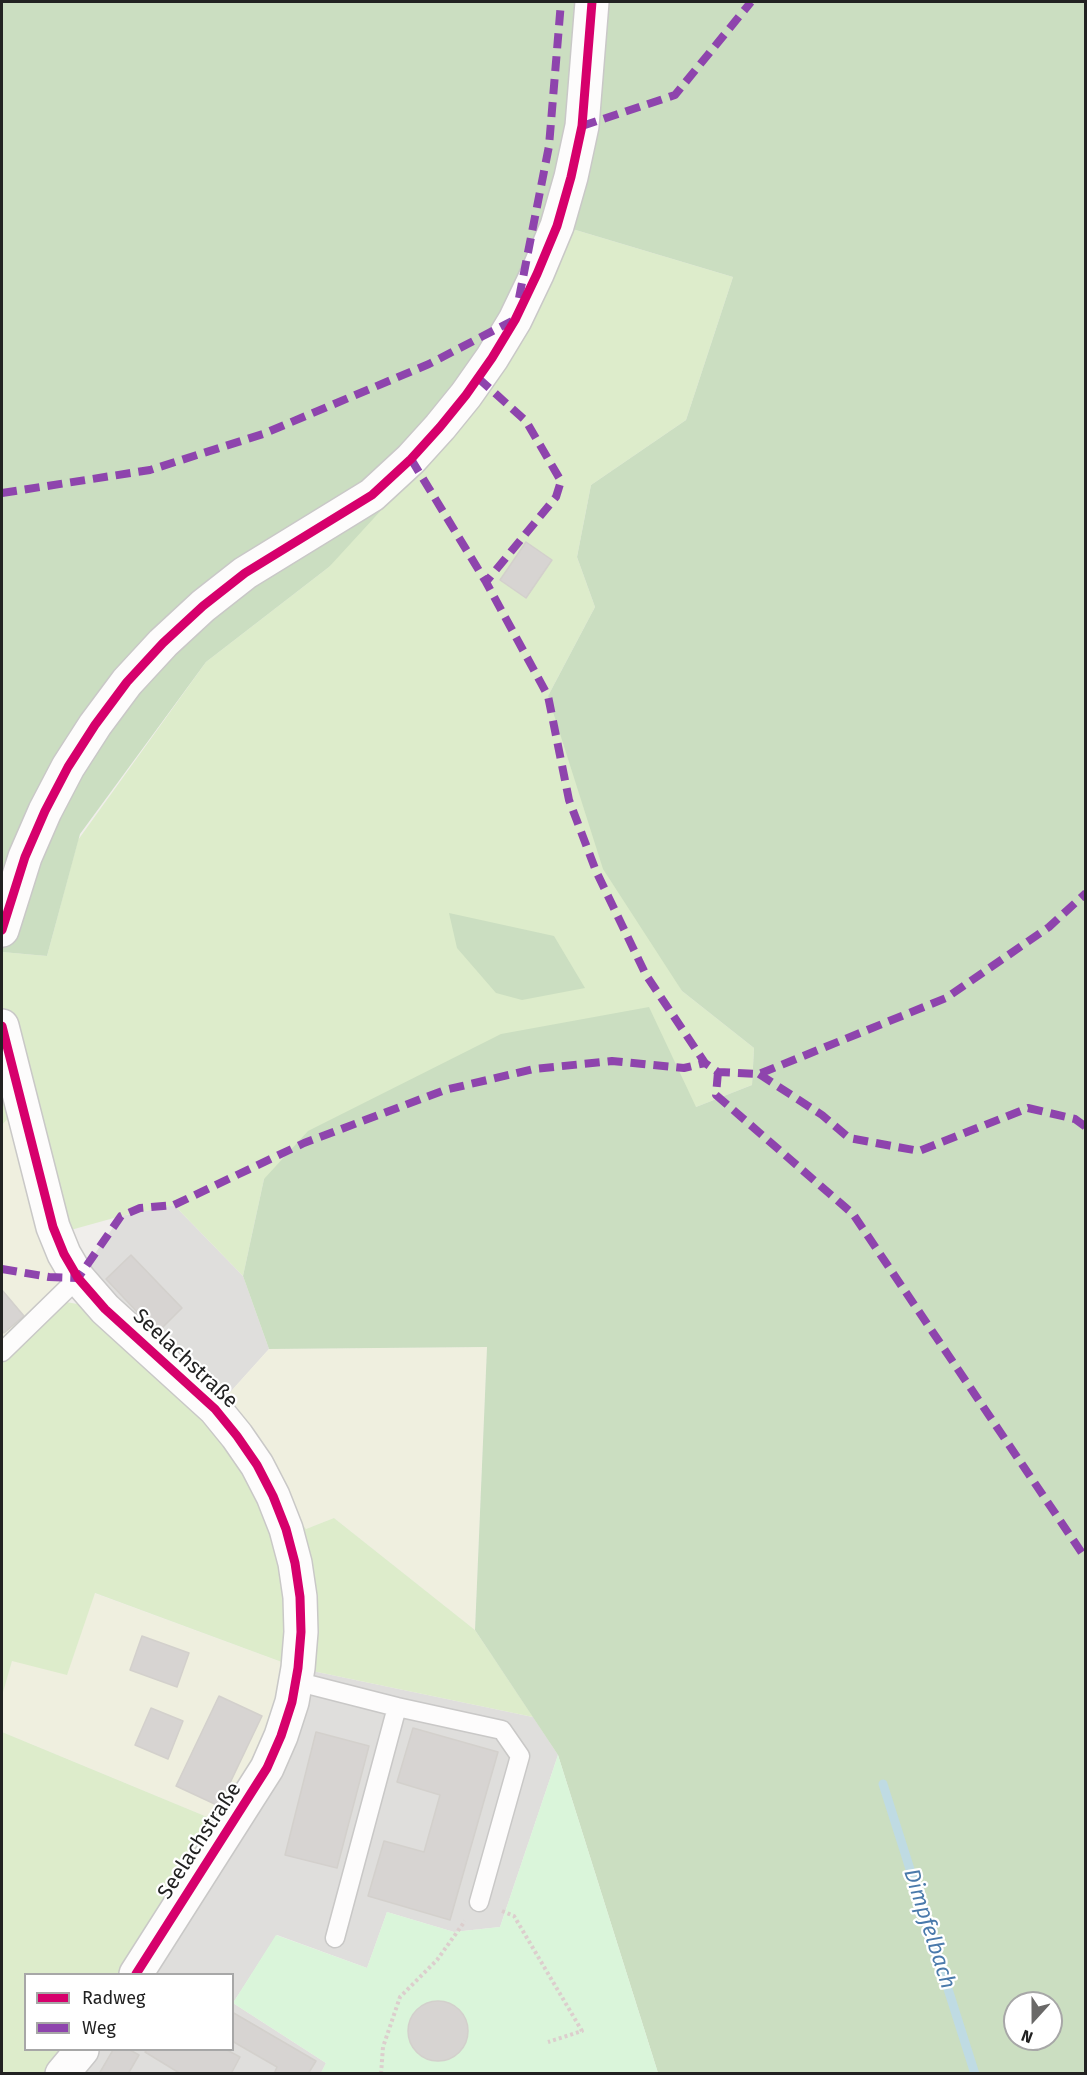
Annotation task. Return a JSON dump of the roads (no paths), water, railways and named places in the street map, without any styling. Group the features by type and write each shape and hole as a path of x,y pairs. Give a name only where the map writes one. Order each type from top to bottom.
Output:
{"street":[{"path":"2,930 25,856 45,811 68,767 95,725 128,682 187,621 245,573 372,495 440,428 492,358 515,320 537,274 557,226 571,177 582,126 592,2"},
{"name":"Seelachstraße","path":"2,1026 53,1227 64,1254 78,1278 105,1309 215,1409 237,1436 262,1475 286,1528 295,1563 300,1597 301,1632 296,1681 281,1736 267,1768 137,1973"},
{"path":"62,2073 80,2051"}],"lane":[{"path":"2,1352 78,1278"},
{"path":"296,1681 397,1707 502,1730 520,1756 479,1902"},
{"path":"335,1938 397,1707"}],"waterway":[{"name":"Dimpfelbach","path":"883,1784 975,2074"}]}
